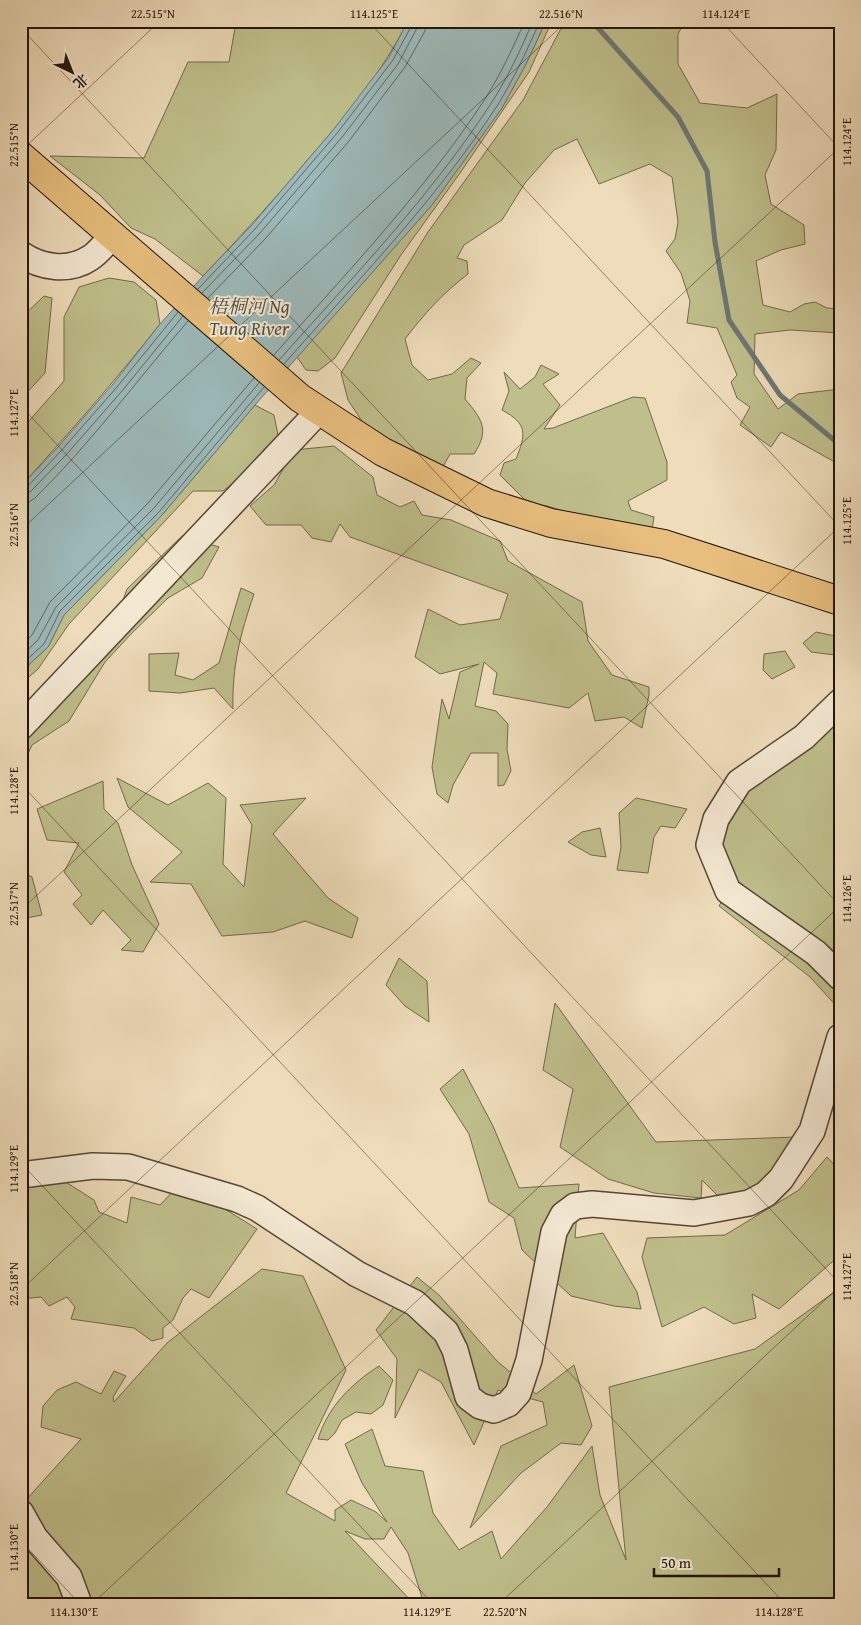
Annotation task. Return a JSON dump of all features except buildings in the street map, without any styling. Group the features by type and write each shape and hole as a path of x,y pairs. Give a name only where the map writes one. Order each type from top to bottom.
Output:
{"main road":[{"path":"21,156 152,271 310,404 383,452 487,502 551,523 664,544 840,601"}],"street":[{"path":"21,254 36,264 67,268 90,258 112,236"},
{"path":"21,727 310,404"},
{"path":"840,702 804,736 739,782 716,819 709,844 728,891 816,953 840,977"},
{"path":"21,1175 93,1166 128,1167 237,1199 256,1208 357,1274 414,1303 446,1332 456,1350 468,1397 480,1406 494,1410 508,1404 518,1392 529,1360 554,1232 564,1215 575,1206 592,1204 694,1213 748,1203 766,1194 781,1179 812,1131 840,1037"},
{"path":"21,1513 35,1538 69,1577 79,1604"}],"green space":[{"path":"298,21 408,21 376,75 351,109 271,202 203,276 155,239 131,228 100,195 50,156 144,158 188,62 229,62 236,22 296,25"},
{"path":"546,21 552,21 529,72 401,255 335,358 318,371 306,370 297,357 432,205 502,108 526,64"},
{"path":"565,21 685,21 678,34 678,64 700,103 747,108 777,94 776,150 765,175 771,204 804,225 805,244 781,250 756,261 763,305 790,312 804,304 815,302 827,308 840,309 840,333 790,330 755,334 754,374 778,409 798,394 840,389 840,465 781,432 771,447 740,425 750,407 737,398 731,382 737,375 717,328 687,323 690,301 681,273 666,251 675,239 678,222 672,177 650,164 599,184 577,139 554,150 525,183 502,220 464,245 457,258 467,261 468,274 434,304 405,339 412,365 428,380 452,374 471,358 481,363 467,378 465,399 480,419 483,431 479,446 474,454 450,454 439,474 371,435 348,400 341,373 428,232 523,100"},
{"path":"109,278 134,282 156,300 160,324 92,406 21,486 21,430 64,381 64,317 79,287"},
{"path":"44,296 52,298 45,373 21,399 21,318"},
{"path":"541,365 559,374 543,384 560,405 544,429 553,428 633,397 645,398 667,462 667,480 628,501 631,510 654,517 651,537 547,506 528,503 500,475 504,463 516,459 523,436 517,420 502,410 509,391 504,372 520,389 535,377"},
{"path":"255,405 274,415 280,445 223,491 193,491 69,624 38,669 21,684 21,672 48,647 64,615 162,515"},
{"path":"334,446 373,477 377,495 400,507 414,501 422,515 451,520 500,541 508,561 582,602 588,641 612,675 649,687 642,728 624,717 595,721 588,693 569,708 493,694 497,673 484,662 475,706 496,711 508,724 507,749 511,771 504,785 498,786 498,753 471,753 453,785 448,803 437,794 432,767 442,699 449,719 460,672 479,664 440,674 415,657 428,609 460,625 500,619 508,594 350,537 340,524 331,542 312,538 301,525 266,525 250,506 274,485 294,450"},
{"path":"182,536 219,547 202,578 168,598 131,634 105,662 69,721 32,745 21,769 21,720 117,617 127,589"},
{"path":"241,588 254,594 238,651 234,679 233,709 214,688 180,693 149,691 149,654 179,653 175,675 193,680 219,663"},
{"path":"816,632 840,637 835,655 811,652 803,643"},
{"path":"785,651 795,667 772,679 763,670 764,654"},
{"path":"840,704 840,1010 810,977 719,906 728,891 711,837 737,786"},
{"path":"117,778 168,805 208,783 226,798 223,864 244,887 252,825 240,805 306,798 273,834 328,898 358,918 352,938 305,921 273,932 222,936 191,884 150,882 182,852 128,807"},
{"path":"103,781 104,809 118,823 132,865 159,924 143,952 121,950 131,940 103,910 91,925 73,904 82,895 64,872 79,843 47,840 37,809"},
{"path":"636,798 687,809 675,828 661,826 654,837 648,873 617,870 621,847 619,813"},
{"path":"600,828 606,857 591,855 568,842 582,832"},
{"path":"21,871 32,877 42,915 21,919"},
{"path":"399,958 427,981 429,1022 405,1006 386,985"},
{"path":"555,1003 656,1142 796,1137 774,1199 717,1195 702,1180 701,1198 654,1193 608,1179 560,1147 573,1089 543,1070"},
{"path":"463,1069 493,1126 519,1188 579,1184 575,1238 603,1233 637,1292 641,1309 614,1306 571,1296 522,1250 514,1218 489,1202 469,1134 440,1089"},
{"path":"827,1157 840,1171 840,1255 779,1309 752,1294 756,1318 734,1324 704,1307 662,1327 642,1257 647,1238 725,1235 799,1190"},
{"path":"58,1177 94,1200 99,1212 127,1223 131,1197 160,1205 178,1186 212,1201 257,1229 209,1298 191,1289 183,1298 173,1320 163,1328 163,1338 152,1341 134,1328 71,1319 75,1307 67,1297 49,1306 41,1297 21,1299 21,1184"},
{"path":"262,1269 303,1276 346,1370 286,1493 335,1521 335,1510 351,1500 376,1512 387,1522 362,1483 345,1444 372,1429 385,1466 423,1471 433,1513 459,1550 492,1531 501,1559 547,1507 592,1446 600,1495 626,1560 609,1387 755,1349 840,1288 840,1604 424,1604 408,1553 391,1527 384,1539 365,1539 345,1531 414,1604 21,1604 21,1494 25,1501 81,1439 41,1427 43,1406 57,1390 76,1382 101,1394 114,1371 126,1376 113,1397 114,1402 167,1343"},
{"path":"417,1277 439,1295 497,1361 536,1394 574,1365 592,1426 581,1445 561,1443 521,1473 470,1528 501,1446 547,1425 543,1402 498,1390 474,1445 441,1382 419,1369 395,1418 397,1359 376,1330"},
{"path":"379,1366 393,1380 383,1405 371,1414 356,1412 342,1420 335,1433 328,1440 318,1439 322,1427 342,1397 359,1380"}],"water":[{"name":"梧桐河 Ng Tung River","path":"408,21 546,21 526,64 502,108 432,205 255,405 162,515 64,615 48,647 21,672 21,486 113,384 160,324 252,225 334,129 389,57"}],"waterway":[{"path":"589,21 599,29 678,117 707,171 715,242 729,320 780,395 840,445"}]}
